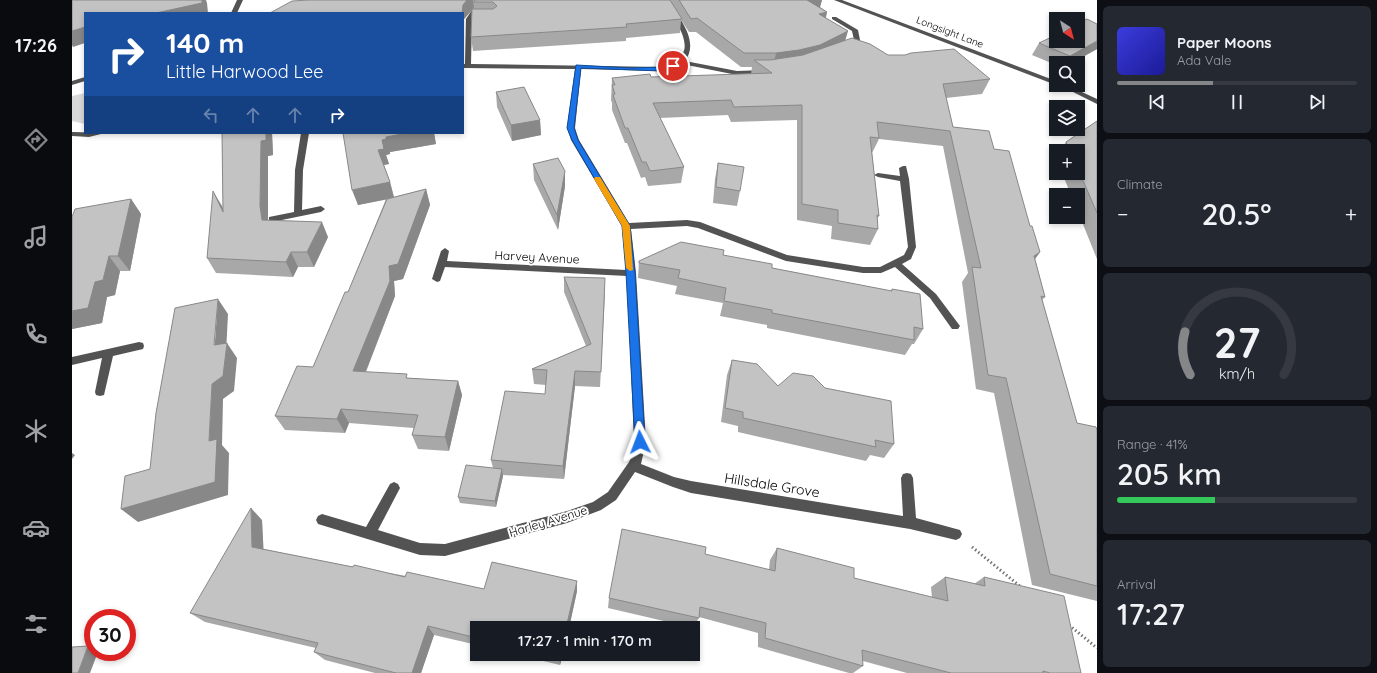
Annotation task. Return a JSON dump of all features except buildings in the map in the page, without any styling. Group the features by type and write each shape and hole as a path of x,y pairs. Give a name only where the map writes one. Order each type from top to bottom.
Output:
{"street":[{"path":"234,12 240,0"},
{"path":"474,11 466,66 661,69 682,62 687,54 688,46 685,32 665,0"},
{"name":"Longsight Lane","path":"837,0 1049,80"},
{"path":"834,18 855,30 857,40 851,50 841,52"},
{"path":"682,62 737,72 771,71"},
{"name":"Harley Avenue","path":"322,520 420,549 444,550 567,517 597,506 612,496 637,459 640,442 626,226 575,140 571,128 578,67"},
{"path":"72,83 84,79"},
{"path":"72,86 84,84"},
{"path":"1076,92 1097,102"},
{"path":"73,135 95,134"},
{"path":"298,213 299,170 305,134"},
{"path":"626,226 687,223 700,225 786,258 863,270 881,270 897,264 908,257 912,247 904,168"},
{"path":"878,175 905,179"},
{"path":"272,219 321,209"},
{"path":"437,279 445,251"},
{"name":"Harvey Avenue","path":"442,264 630,273"},
{"path":"897,264 933,296 955,326"},
{"path":"72,361 139,346"},
{"path":"100,392 108,353"},
{"name":"Hillsdale Grove","path":"633,466 673,482 691,487 910,523 956,534"},
{"path":"907,478 910,523"},
{"path":"370,534 394,488"}],"path":[{"path":"956,534 1024,589"},
{"path":"1066,624 1097,648"}],"shaded area":[{"path":"84,93 84,124 72,121 72,96"}],"slow traffic":[{"path":"598,179 626,226 630,268"}],"route":[{"path":"640,442 626,226 575,140 571,128 578,67 661,69 673,66"}]}
